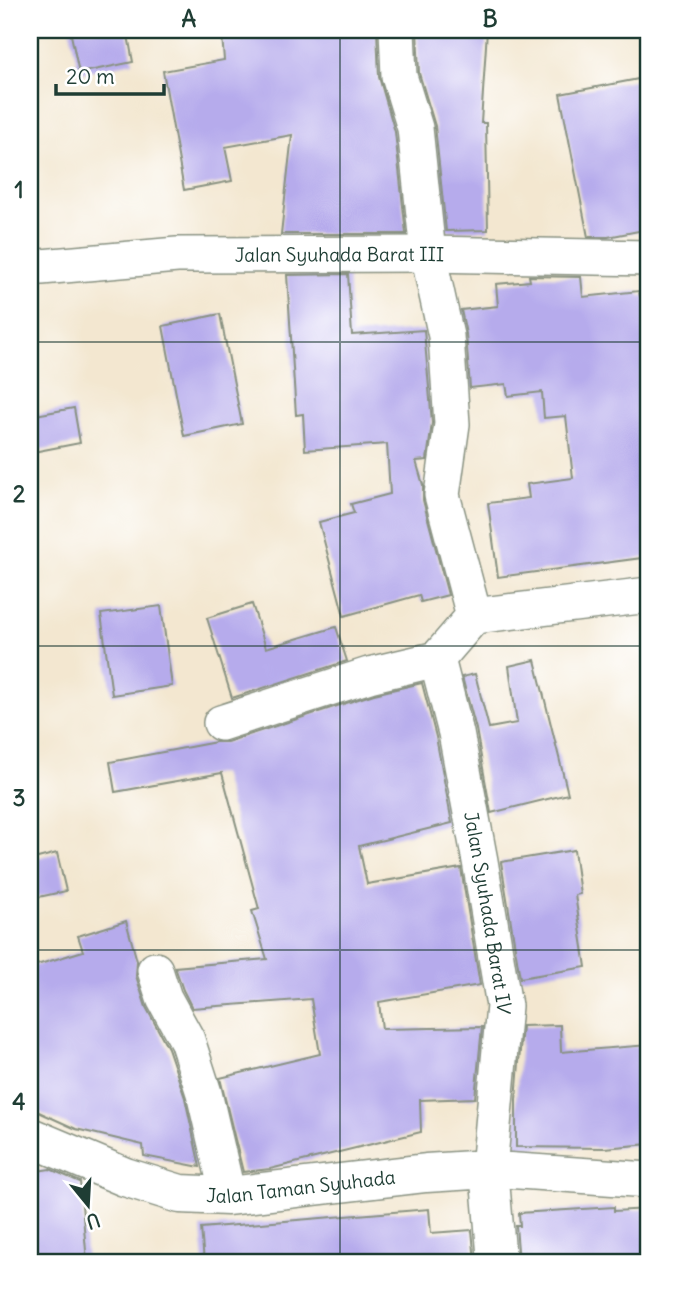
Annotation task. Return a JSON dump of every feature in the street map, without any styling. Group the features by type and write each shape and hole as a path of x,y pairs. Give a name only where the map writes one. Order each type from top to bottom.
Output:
{"street":[{"path":"397,30 399,76 415,128 428,254 446,337 452,424 442,495 474,616"},
{"name":"Jalan Syuhada Barat III","path":"30,268 177,255 428,254 649,258"},
{"path":"221,723 369,675 438,659 474,616 649,595"},
{"name":"Jalan Syuhada Barat IV","path":"438,659 456,733 504,1006 489,1169"},
{"path":"155,970 164,998 187,1040 204,1093 228,1196"},
{"name":"Jalan Taman Syuhada","path":"30,1137 125,1177 180,1194 228,1196 426,1173 489,1169"},
{"path":"497,1262 489,1169 649,1180"}],"building":[{"path":"70,30 127,30 133,62 79,73"},
{"path":"285,30 377,30 379,77 395,132 406,234 281,234 292,135 225,147 232,181 184,190 163,71 224,60 222,35"},
{"path":"417,30 487,30 481,123 486,123 488,230 446,231 435,126 419,73"},
{"path":"649,77 649,229 608,237 588,237 560,94"},
{"path":"348,274 352,335 424,330 432,423 427,460 416,461 423,485 423,500 448,595 421,602 419,595 344,616 319,522 354,513 351,504 390,494 387,444 305,450 303,414 296,415 287,275"},
{"path":"529,276 581,277 583,297 639,291 640,296 649,295 649,557 498,577 488,503 529,498 527,484 573,478 566,416 544,418 542,392 508,396 506,384 470,388 466,334 461,310 498,306 496,284 530,281"},
{"path":"220,314 242,424 184,436 163,326"},
{"path":"74,408 80,443 33,452 30,416"},
{"path":"252,604 266,648 336,627 347,661 232,698 207,618"},
{"path":"161,606 172,686 112,695 101,614"},
{"path":"535,660 568,794 491,813 476,729 462,677 475,674 489,728 517,723 509,666"},
{"path":"422,683 436,737 452,823 359,846 367,884 461,868 480,985 379,1002 382,1029 482,1027 475,1098 420,1100 421,1132 270,1169 243,1172 220,1078 320,1054 311,999 192,1008 175,967 267,959 252,911 259,909 222,773 115,792 110,762 227,742 374,694"},
{"path":"574,850 580,894 575,895 586,967 520,978 501,862"},
{"path":"57,853 66,891 30,899 30,860"},
{"path":"126,921 137,961 136,976 146,1007 168,1048 185,1098 200,1167 144,1156 143,1145 76,1129 30,1108 30,967 83,951 78,936"},
{"path":"560,1025 561,1052 649,1045 649,1144 604,1148 516,1147 516,1100 522,1026"},
{"path":"50,1169 80,1182 87,1262 30,1262 30,1172"},
{"path":"614,1207 614,1211 649,1209 649,1262 519,1262 516,1226 520,1226 519,1213"},
{"path":"429,1209 431,1233 472,1230 475,1262 204,1262 201,1228"}]}
